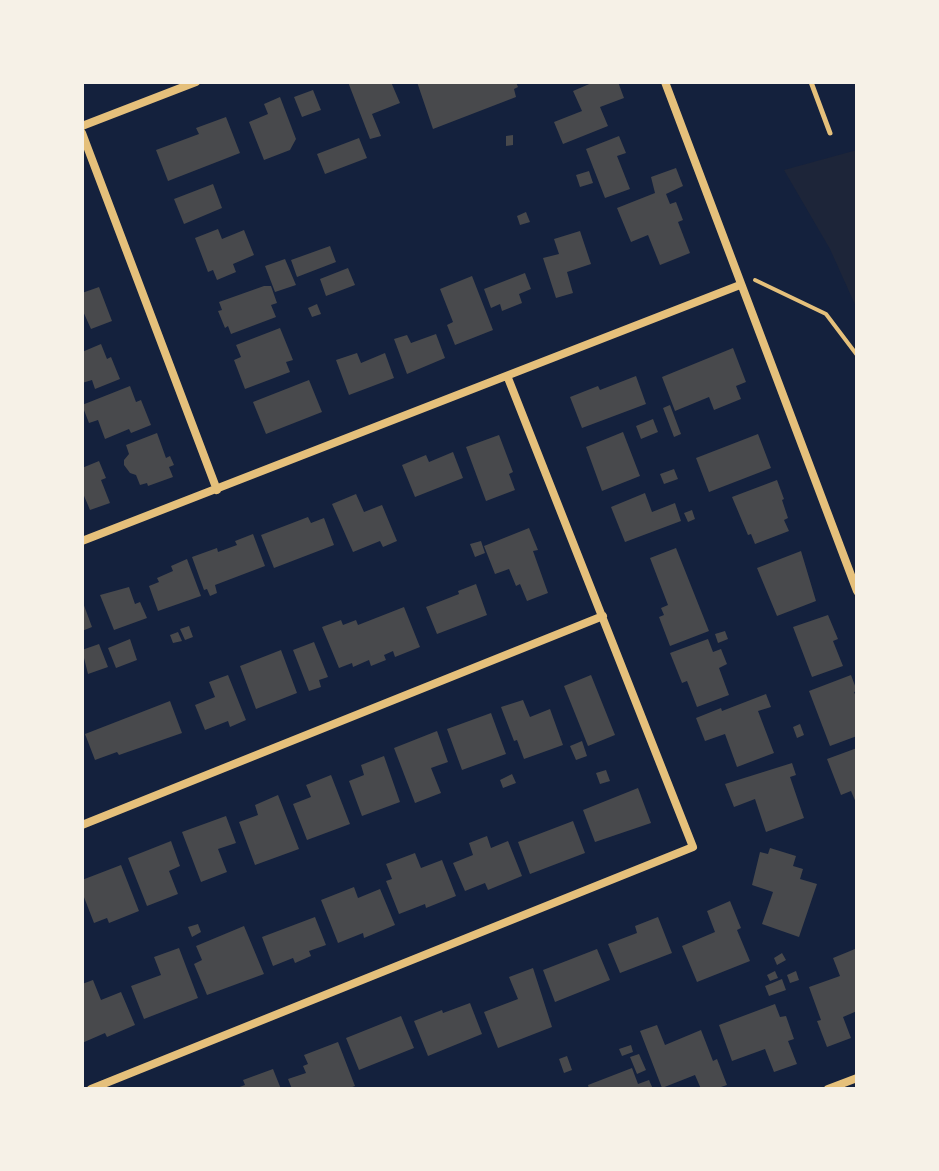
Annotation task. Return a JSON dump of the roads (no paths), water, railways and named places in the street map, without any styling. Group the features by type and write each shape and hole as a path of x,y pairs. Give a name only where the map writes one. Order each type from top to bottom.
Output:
{"street":[{"path":"82,126 196,82"},
{"path":"665,82 857,591"},
{"path":"82,133 217,490"},
{"path":"82,541 508,378 740,285"},
{"path":"91,1089 693,847 508,378"},
{"path":"82,825 603,616"},
{"path":"828,1089 857,1078"}],"lane":[{"path":"811,82 830,133"}]}
